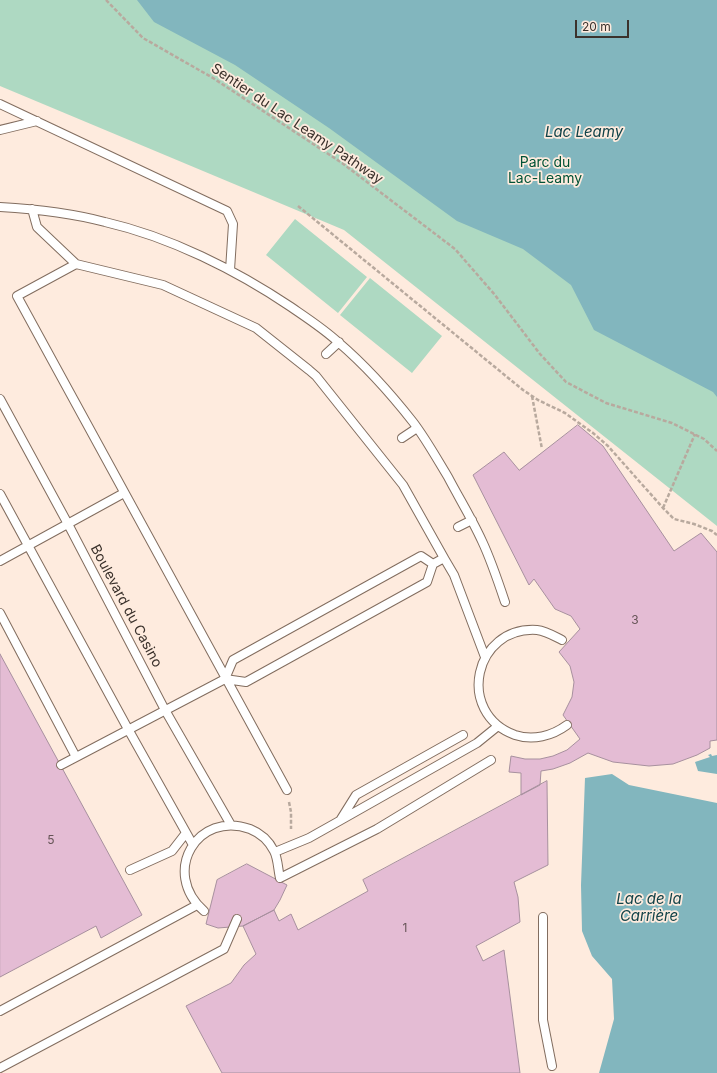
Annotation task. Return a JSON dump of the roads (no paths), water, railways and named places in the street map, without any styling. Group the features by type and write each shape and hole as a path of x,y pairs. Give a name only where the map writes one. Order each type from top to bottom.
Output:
{"lane":[{"path":"0,104 227,211 233,224 230,270"},
{"path":"0,130 37,121"},
{"path":"0,207 32,209 106,222 142,233 181,248 230,270 281,300 319,326 339,342 391,396 417,428 434,454 472,520 489,557 505,602"},
{"path":"32,209 37,227 76,264 163,285 256,328 316,376 403,485 454,575 485,657"},
{"path":"76,264 17,296 286,790"},
{"path":"326,354 339,342"},
{"name":"Boulevard du Casino","path":"0,399 68,524 165,710 231,825"},
{"path":"402,438 417,428"},
{"path":"0,561 124,493"},
{"path":"0,494 193,845"},
{"path":"458,527 472,520"},
{"path":"225,679 233,660 421,556 433,564"},
{"path":"60,766 225,679 246,682 427,582 433,564 444,558"},
{"path":"0,613 76,757"},
{"path":"562,640 538,630 524,631 509,636 496,644 485,657 479,671 478,687 481,703 489,717 498,726 509,732 521,737 534,738 547,735 567,725"},
{"path":"275,852 309,838 477,743 498,726"},
{"path":"340,820 356,795 463,735"},
{"path":"204,911 197,905 188,890 184,872 189,852 193,845 204,834 216,828 231,825 242,826 255,831 267,840 275,852 280,878 377,829 491,760"},
{"path":"130,870 172,851 186,832"},
{"path":"0,1010 197,905"},
{"path":"543,917 543,1020 552,1066"},
{"path":"0,1068 224,949 237,919"}],"water":[{"name":"Lac Leamy","path":"137,0 717,0 717,397 713,392 594,330 571,285 523,249 457,221 329,128 235,65 154,22"},
{"path":"711,754 712,756 717,755 717,774 698,771 695,762 710,757 708,755"},
{"name":"Lac de la Carrière","path":"612,774 629,785 717,803 717,1073 599,1073 614,1019 612,979 592,956 582,931 581,885 585,778"}],"park label":[{"name":"Parc du Lac-Leamy","path":"545,172"}]}
